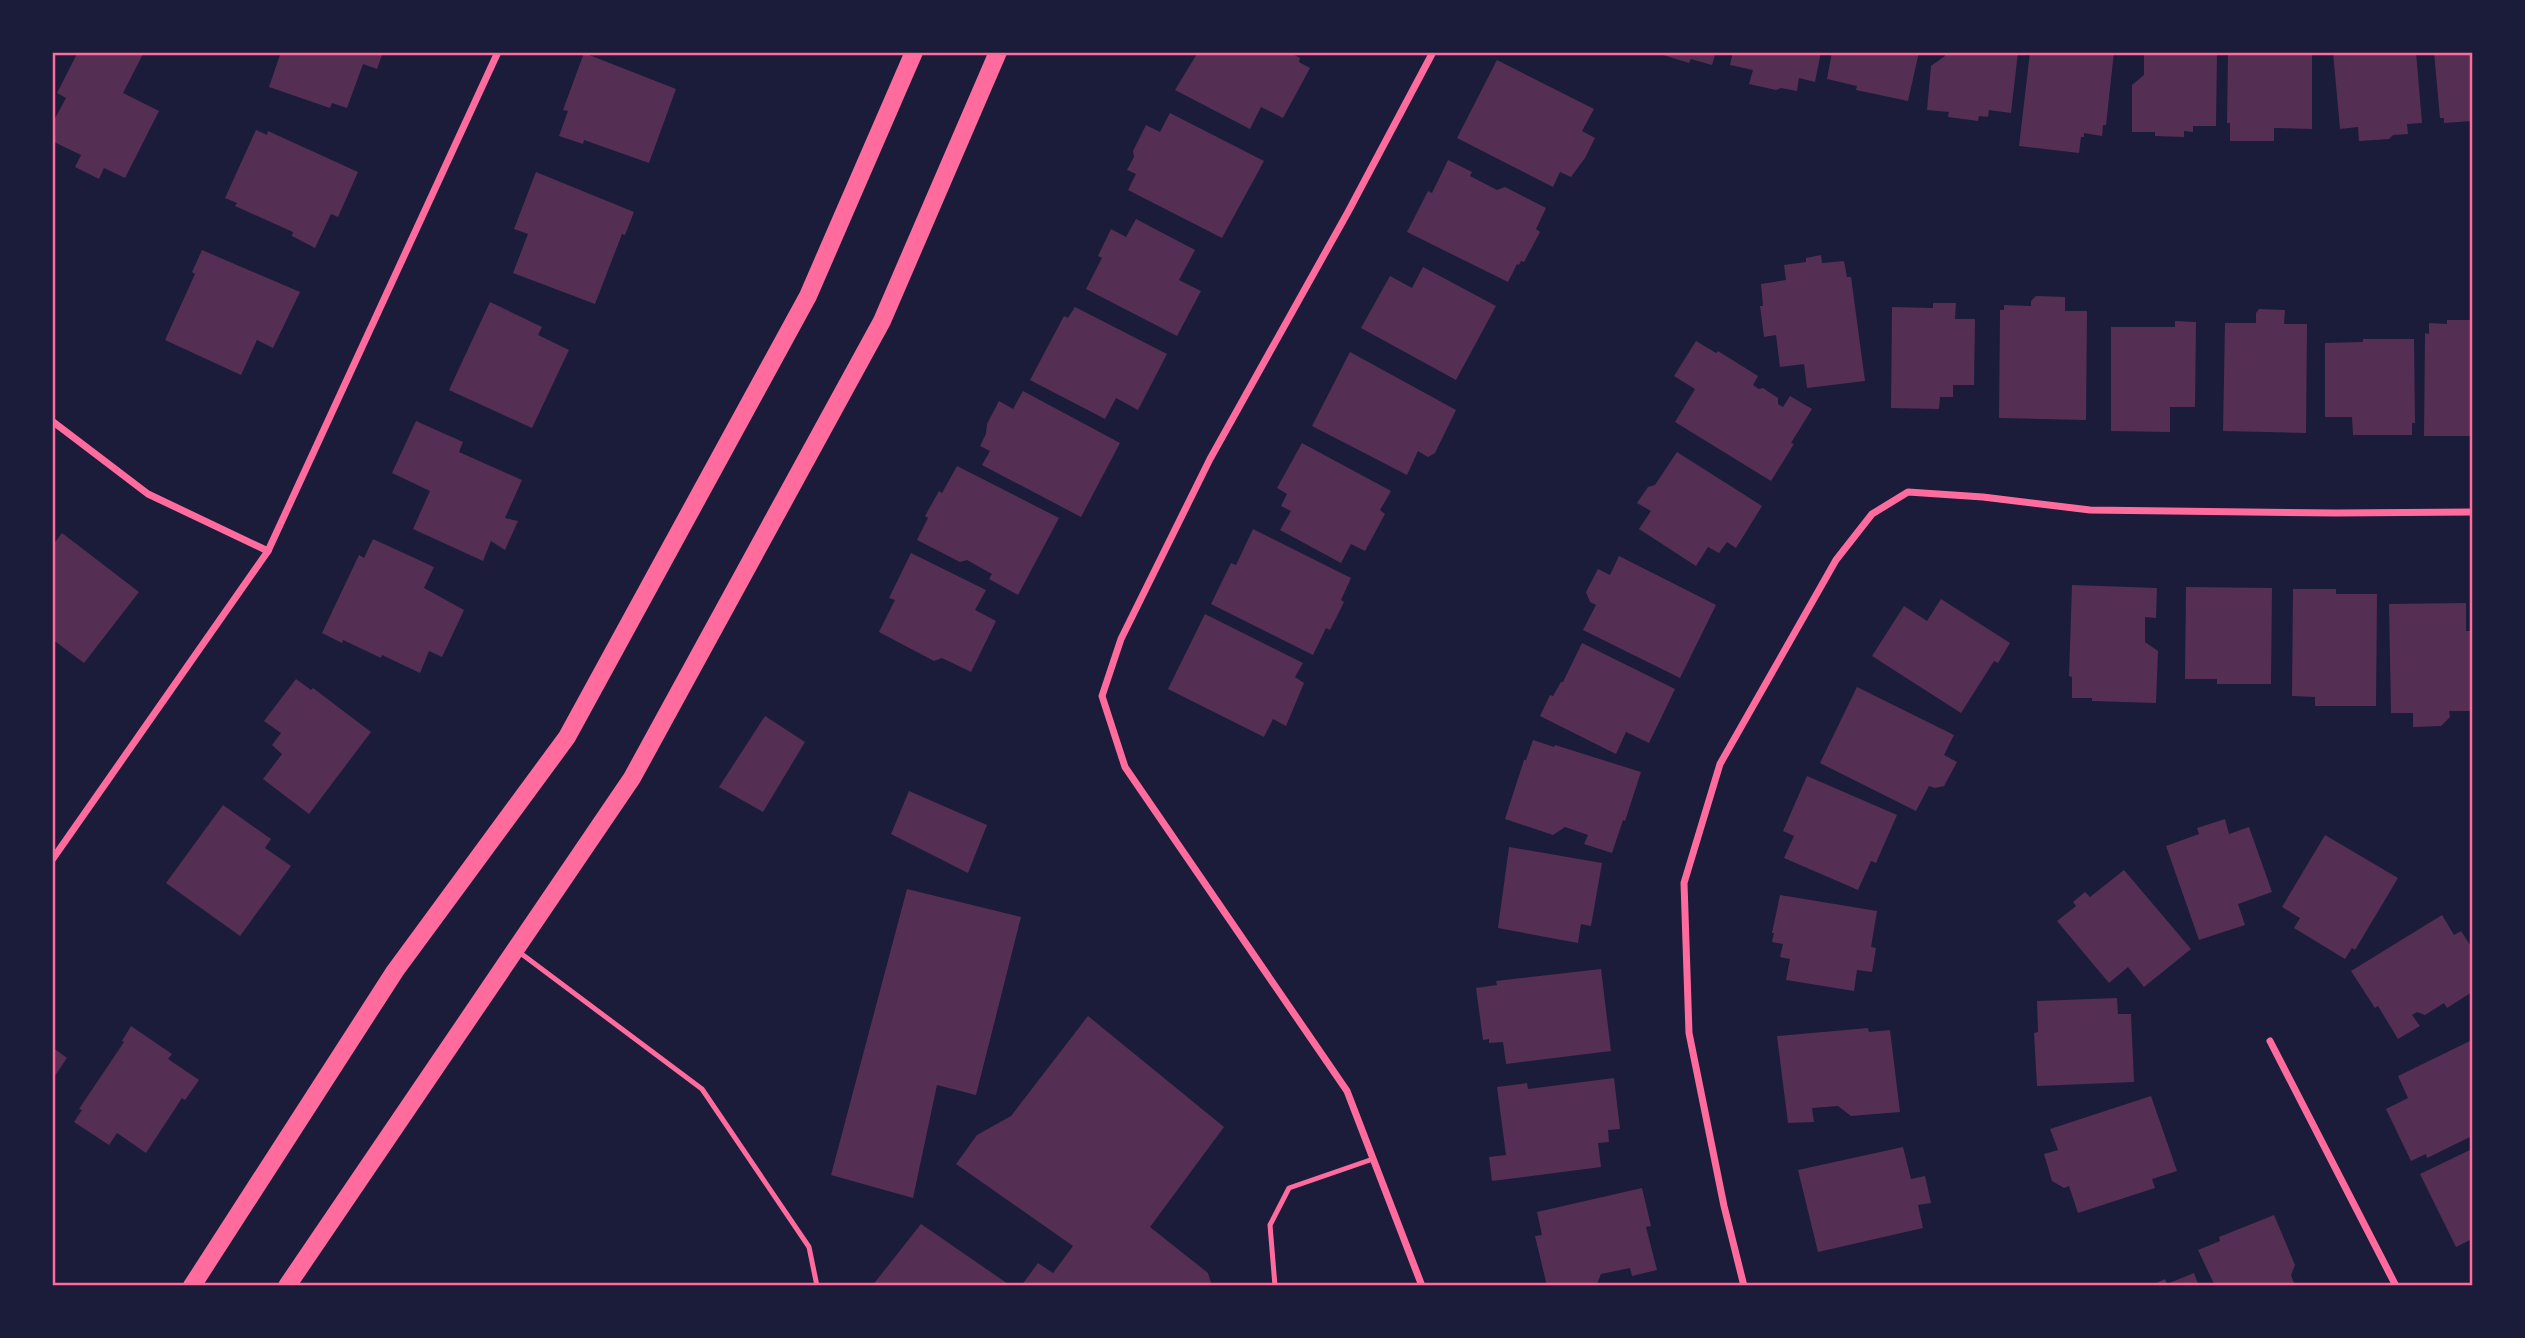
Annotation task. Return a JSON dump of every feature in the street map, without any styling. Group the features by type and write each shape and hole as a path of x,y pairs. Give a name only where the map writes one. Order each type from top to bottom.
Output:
{"main road":[{"path":"192,1286 395,971 567,737 808,296 914,52"},
{"path":"287,1286 632,778 882,321 998,52"}],"street":[{"path":"53,860 268,551 498,52"},
{"path":"1422,1286 1347,1091 1125,767 1102,696 1121,639 1210,459 1348,212 1433,52"},
{"path":"52,421 148,494 268,551"},
{"path":"1744,1286 1724,1206 1689,1033 1685,883 1720,764 1836,560 1872,514 1909,492 1983,497 2091,510 2473,512"},
{"path":"2270,1041 2396,1286"}],"lane":[{"path":"515,950 702,1089 809,1247 817,1286"},
{"path":"1275,1286 1270,1225 1289,1188 1373,1158"}],"building":[{"path":"78,52 143,54 123,93 159,111 125,178 104,168 99,179 75,167 81,155 52,141 52,124 66,98 57,93"},
{"path":"281,52 383,52 377,69 363,64 347,108 332,103 330,108 269,87"},
{"path":"1198,52 1289,52 1310,68 1283,118 1261,107 1250,129 1175,90"},
{"path":"1716,52 1712,65 1691,59 1689,63 1657,53"},
{"path":"1733,52 1821,52 1815,82 1799,78 1797,91 1749,84 1753,70 1730,65"},
{"path":"1832,52 1919,52 1908,101 1856,90 1857,86 1827,79"},
{"path":"1945,52 2018,52 2011,113 1989,110 1988,117 1979,116 1978,121 1948,117 1949,112 1927,110 1931,66 1945,56"},
{"path":"2030,52 2114,52 2106,125 2103,125 2102,136 2084,133 2079,153 2019,146"},
{"path":"2144,52 2217,52 2216,126 2193,126 2193,132 2184,131 2184,137 2155,136 2155,132 2132,132 2132,85 2144,75"},
{"path":"2228,52 2312,52 2312,129 2274,128 2274,141 2230,141 2230,123 2227,123"},
{"path":"2333,52 2416,52 2422,123 2407,124 2408,134 2393,135 2389,139 2359,141 2358,127 2340,129"},
{"path":"2434,52 2472,52 2472,121 2444,123 2444,118 2440,118"},
{"path":"584,53 676,89 649,163 584,140 583,144 559,136 568,111 563,110"},
{"path":"1497,60 1594,109 1582,131 1595,138 1585,158 1571,177 1560,172 1553,187 1457,138"},
{"path":"1170,113 1264,161 1222,238 1128,190 1136,174 1127,170 1146,125 1160,132"},
{"path":"256,130 267,135 268,131 358,172 338,217 331,214 315,248 292,236 293,232 235,206 237,203 225,198"},
{"path":"1448,160 1472,172 1470,176 1497,190 1505,187 1546,208 1536,229 1540,232 1524,262 1517,264 1508,282 1407,232 1428,191 1432,193"},
{"path":"536,172 634,212 625,235 622,234 595,304 513,273 528,234 514,229"},
{"path":"1136,219 1195,250 1179,280 1201,291 1177,336 1086,289 1102,258 1098,256 1111,229 1126,237"},
{"path":"202,250 300,292 273,348 257,340 241,375 165,340 195,274 192,272"},
{"path":"1821,255 1822,263 1844,261 1847,277 1851,277 1865,381 1807,388 1804,364 1780,367 1776,335 1764,337 1760,306 1763,306 1761,284 1786,280 1784,265 1806,262 1806,258"},
{"path":"1423,267 1496,306 1456,380 1361,328 1390,276 1412,288"},
{"path":"2036,296 2065,297 2065,311 2087,311 2086,420 1999,418 2000,310 2004,310 2004,305 2031,306 2031,301"},
{"path":"490,302 542,327 538,335 569,350 532,428 449,390"},
{"path":"1933,303 1956,303 1955,319 1975,319 1974,385 1953,385 1953,397 1940,397 1939,409 1891,408 1892,307 1933,308"},
{"path":"1075,307 1167,354 1138,410 1116,398 1105,419 1030,380 1064,316 1068,318"},
{"path":"2259,309 2285,310 2284,324 2307,324 2306,433 2223,431 2225,323 2256,323"},
{"path":"2447,320 2472,320 2472,436 2424,436 2425,333 2429,334 2429,323 2447,324"},
{"path":"2175,321 2196,322 2195,407 2170,407 2170,432 2111,431 2111,327 2175,327"},
{"path":"2363,339 2414,339 2415,423 2412,423 2412,435 2353,435 2352,417 2325,417 2325,343 2363,342"},
{"path":"1696,341 1716,353 1718,351 1758,376 1753,385 1778,398 1778,404 1783,407 1790,396 1812,409 1771,481 1675,422 1695,389 1674,376"},
{"path":"1350,352 1456,410 1435,453 1428,457 1418,451 1407,475 1312,426"},
{"path":"1023,391 1120,443 1081,517 982,465 990,451 980,446 987,424 999,401 1013,409"},
{"path":"416,421 463,442 459,452 522,480 505,518 518,521 505,550 491,541 483,561 413,529 430,491 392,473"},
{"path":"1302,443 1391,491 1380,510 1385,514 1365,551 1351,544 1341,563 1280,530 1291,511 1281,506 1287,494 1277,488"},
{"path":"1677,452 1762,506 1736,548 1727,542 1719,553 1708,547 1696,566 1639,529 1651,511 1637,503 1648,487 1655,485"},
{"path":"957,466 1059,518 1018,595 989,579 992,574 967,560 960,562 917,540 928,518 925,516"},
{"path":"1253,529 1351,578 1341,600 1344,602 1330,630 1326,628 1313,655 1211,604 1231,563 1236,565"},
{"path":"62,533 139,592 84,663 52,639 52,546"},
{"path":"373,539 434,567 424,588 464,610 442,657 429,651 420,673 382,655 381,658 322,633 359,555 364,558"},
{"path":"911,553 986,590 975,610 996,621 971,672 942,658 934,661 879,632 895,600 889,598"},
{"path":"1619,556 1716,605 1680,678 1583,630 1596,605 1590,602 1586,592 1598,569 1610,575"},
{"path":"2072,585 2157,588 2156,618 2145,617 2145,642 2158,651 2156,703 2072,698 2072,677 2069,676"},
{"path":"2186,587 2272,588 2271,684 2217,684 2217,679 2185,679"},
{"path":"2293,589 2336,589 2336,594 2377,594 2376,706 2315,706 2315,697 2292,696"},
{"path":"1941,599 2010,643 1998,663 1994,661 1961,713 1872,656 1904,606 1927,621"},
{"path":"2466,603 2466,631 2472,631 2472,711 2449,711 2450,717 2441,726 2413,727 2413,713 2391,713 2389,604"},
{"path":"1205,614 1303,663 1295,677 1304,683 1286,726 1273,719 1264,737 1168,689"},
{"path":"1582,643 1675,689 1649,743 1626,732 1616,754 1540,716 1550,695 1553,696 1563,682"},
{"path":"296,679 311,690 313,688 371,732 309,814 263,779 282,754 272,745 281,733 264,721"},
{"path":"1857,687 1954,735 1944,755 1957,762 1944,786 1929,786 1916,811 1820,763"},
{"path":"765,716 805,742 763,812 719,787"},
{"path":"1533,740 1641,772 1612,853 1584,844 1588,835 1565,827 1553,835 1505,819"},
{"path":"1807,776 1897,815 1876,863 1871,861 1858,890 1784,858 1794,836 1783,831"},
{"path":"909,791 987,825 968,873 891,834"},
{"path":"223,805 271,839 265,848 291,866 240,936 166,883"},
{"path":"2225,819 2229,834 2249,827 2272,892 2238,904 2245,925 2199,940 2166,846 2199,834 2197,828"},
{"path":"2325,835 2398,878 2355,950 2352,948 2345,959 2294,928 2300,918 2282,907"},
{"path":"1509,847 1602,863 1591,926 1581,924 1578,943 1498,928"},
{"path":"2124,870 2191,949 2144,987 2128,967 2109,983 2057,921 2076,906 2073,902 2085,892 2090,897"},
{"path":"907,889 1021,917 976,1095 937,1085 913,1198 831,1175"},
{"path":"1780,895 1877,911 1871,947 1876,948 1872,972 1857,970 1854,991 1786,980 1790,959 1780,957 1783,944 1772,942"},
{"path":"2442,915 2454,935 2461,931 2472,948 2472,992 2447,1008 2444,1003 2425,1015 2417,1012 2412,1015 2420,1026 2398,1039 2378,1006 2375,1008 2351,971"},
{"path":"1601,969 1611,1051 1506,1064 1503,1042 1489,1043 1489,1039 1483,1040 1476,988 1497,985 1496,981"},
{"path":"2117,998 2118,1014 2131,1014 2134,1082 2037,1086 2034,1033 2038,1032 2037,1001"},
{"path":"1088,1016 1224,1127 1150,1227 1208,1273 1212,1286 1021,1286 1038,1263 1053,1273 1073,1246 956,1164 977,1135 1011,1116"},
{"path":"131,1026 172,1054 168,1059 199,1080 185,1100 182,1098 146,1153 117,1133 109,1145 74,1122 82,1110 79,1109 124,1042 122,1041"},
{"path":"1868,1028 1869,1032 1890,1030 1900,1112 1851,1116 1838,1106 1812,1108 1814,1122 1788,1123 1777,1036"},
{"path":"2472,1040 2472,1136 2427,1158 2426,1154 2411,1161 2386,1109 2408,1098 2398,1076"},
{"path":"52,1047 67,1058 52,1080"},
{"path":"1614,1078 1620,1129 1608,1130 1609,1142 1598,1143 1601,1167 1492,1181 1489,1157 1506,1155 1497,1087 1527,1083 1528,1089"},
{"path":"2151,1096 2177,1171 2152,1179 2155,1188 2078,1213 2069,1186 2064,1188 2052,1181 2044,1154 2058,1150 2050,1129"},
{"path":"1903,1147 1911,1179 1925,1176 1931,1203 1918,1205 1923,1228 1818,1252 1798,1170"},
{"path":"2472,1149 2472,1239 2456,1247 2420,1174"},
{"path":"1642,1188 1651,1226 1646,1227 1657,1270 1632,1276 1630,1268 1601,1274 1597,1284 1591,1286 1547,1286 1535,1236 1542,1235 1537,1212"},
{"path":"2274,1215 2295,1265 2291,1275 2295,1286 2215,1286 2198,1250 2220,1241 2219,1237"},
{"path":"921,1224 1011,1286 872,1286"},
{"path":"2194,1273 2199,1286 2150,1286 2165,1279 2167,1284"}]}
